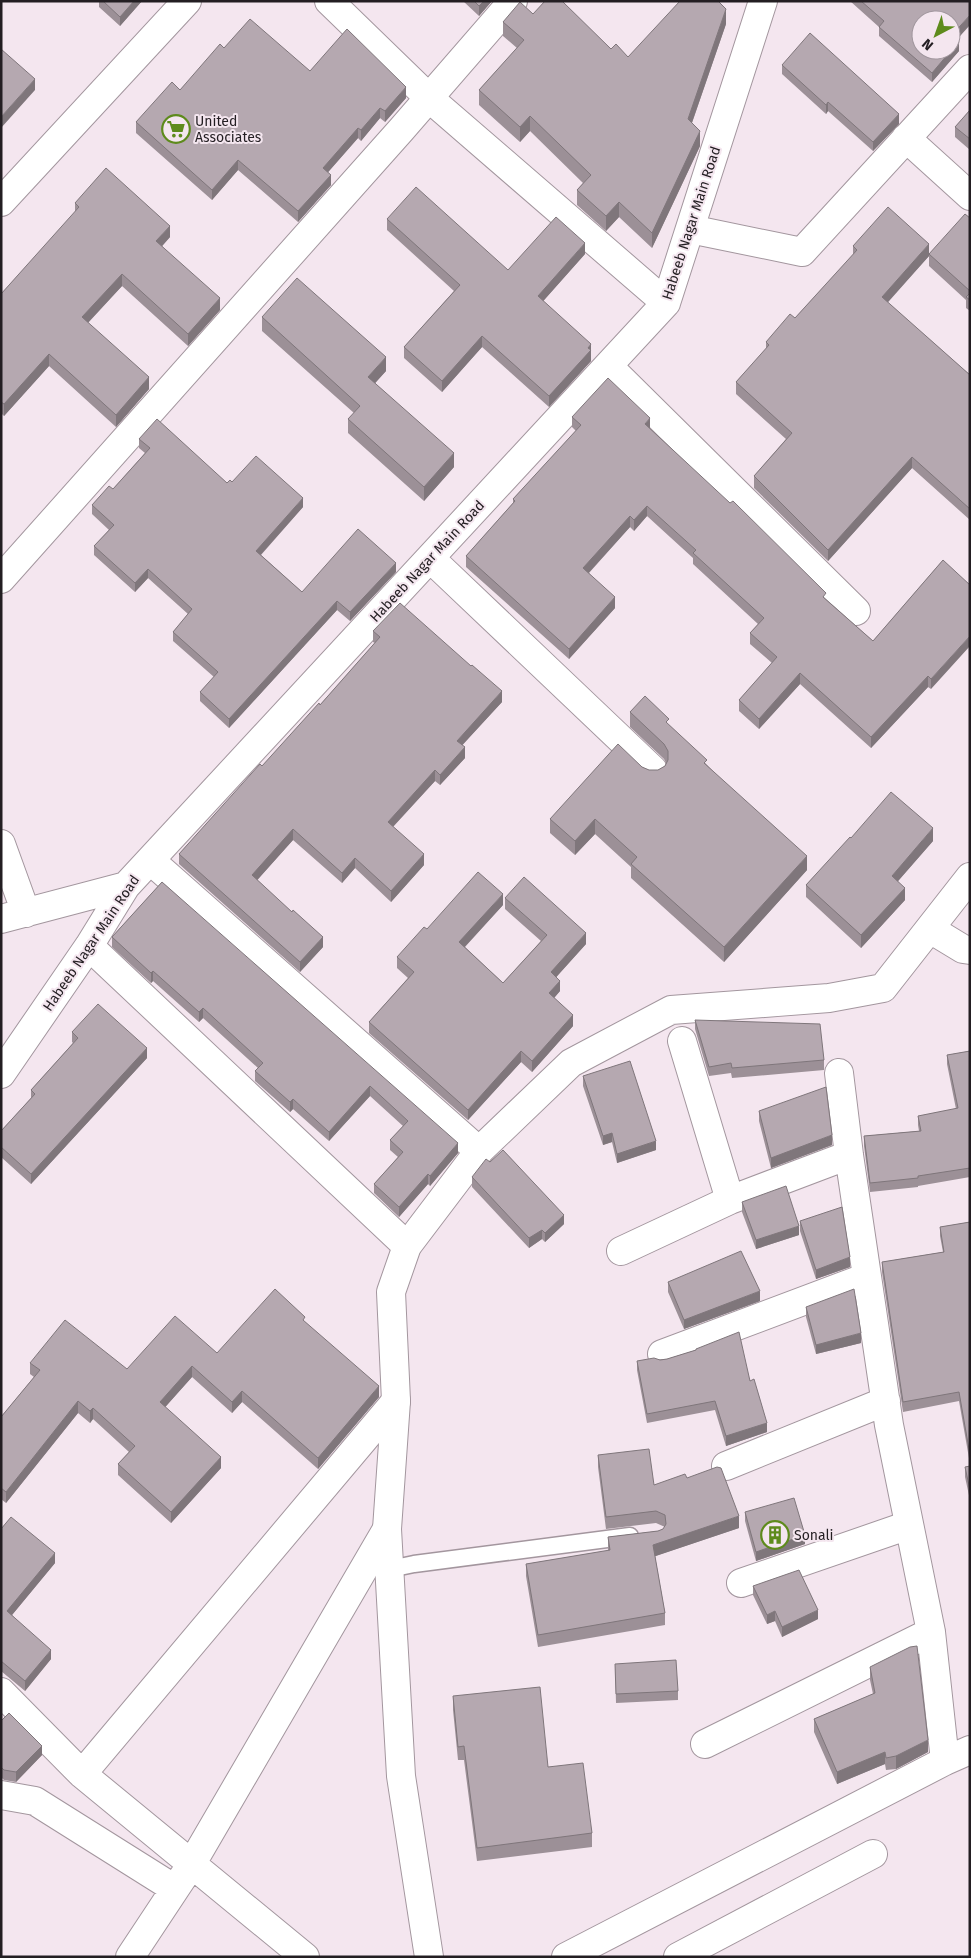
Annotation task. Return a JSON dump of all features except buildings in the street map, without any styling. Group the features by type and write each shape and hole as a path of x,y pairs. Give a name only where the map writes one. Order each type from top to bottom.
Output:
{"street":[{"path":"1,202 187,1"},
{"path":"329,1 429,98 666,303"},
{"path":"1,578 429,98 513,1"},
{"name":"Habeeb Nagar Main Road","path":"1,1074 89,946 126,886 666,303 763,1"},
{"path":"690,229 802,252 970,69"},
{"path":"906,138 970,196"},
{"path":"608,366 856,611"},
{"path":"430,558 653,770"},
{"path":"1,844 13,916 126,886"},
{"path":"150,860 479,1151"},
{"path":"429,1957 401,1776 387,1529 396,1401 391,1292 407,1246 479,1151 571,1063 671,1010 830,998 883,988 970,876"},
{"path":"930,929 963,949 970,950"},
{"path":"89,946 407,1246"},
{"path":"682,1041 730,1200"},
{"path":"839,1073 886,1401 931,1632 945,1761"},
{"path":"621,1251 730,1200 850,1155"},
{"path":"662,1354 867,1277"},
{"path":"82,1774 396,1401"},
{"path":"726,1466 886,1401"},
{"path":"742,1583 909,1525"},
{"path":"130,1957 191,1864 387,1529"},
{"path":"705,1744 931,1632"},
{"path":"1,1692 82,1774 305,1957"},
{"path":"566,1957 945,1761 970,1750"},
{"path":"1,1795 35,1801 175,1889"},
{"path":"678,1957 873,1854"}],"lane":[{"path":"390,1569 414,1564 647,1534"}],"place":[{"name":"United Associates","path":"176,129"},
{"name":"Sonali","path":"775,1535"}]}
